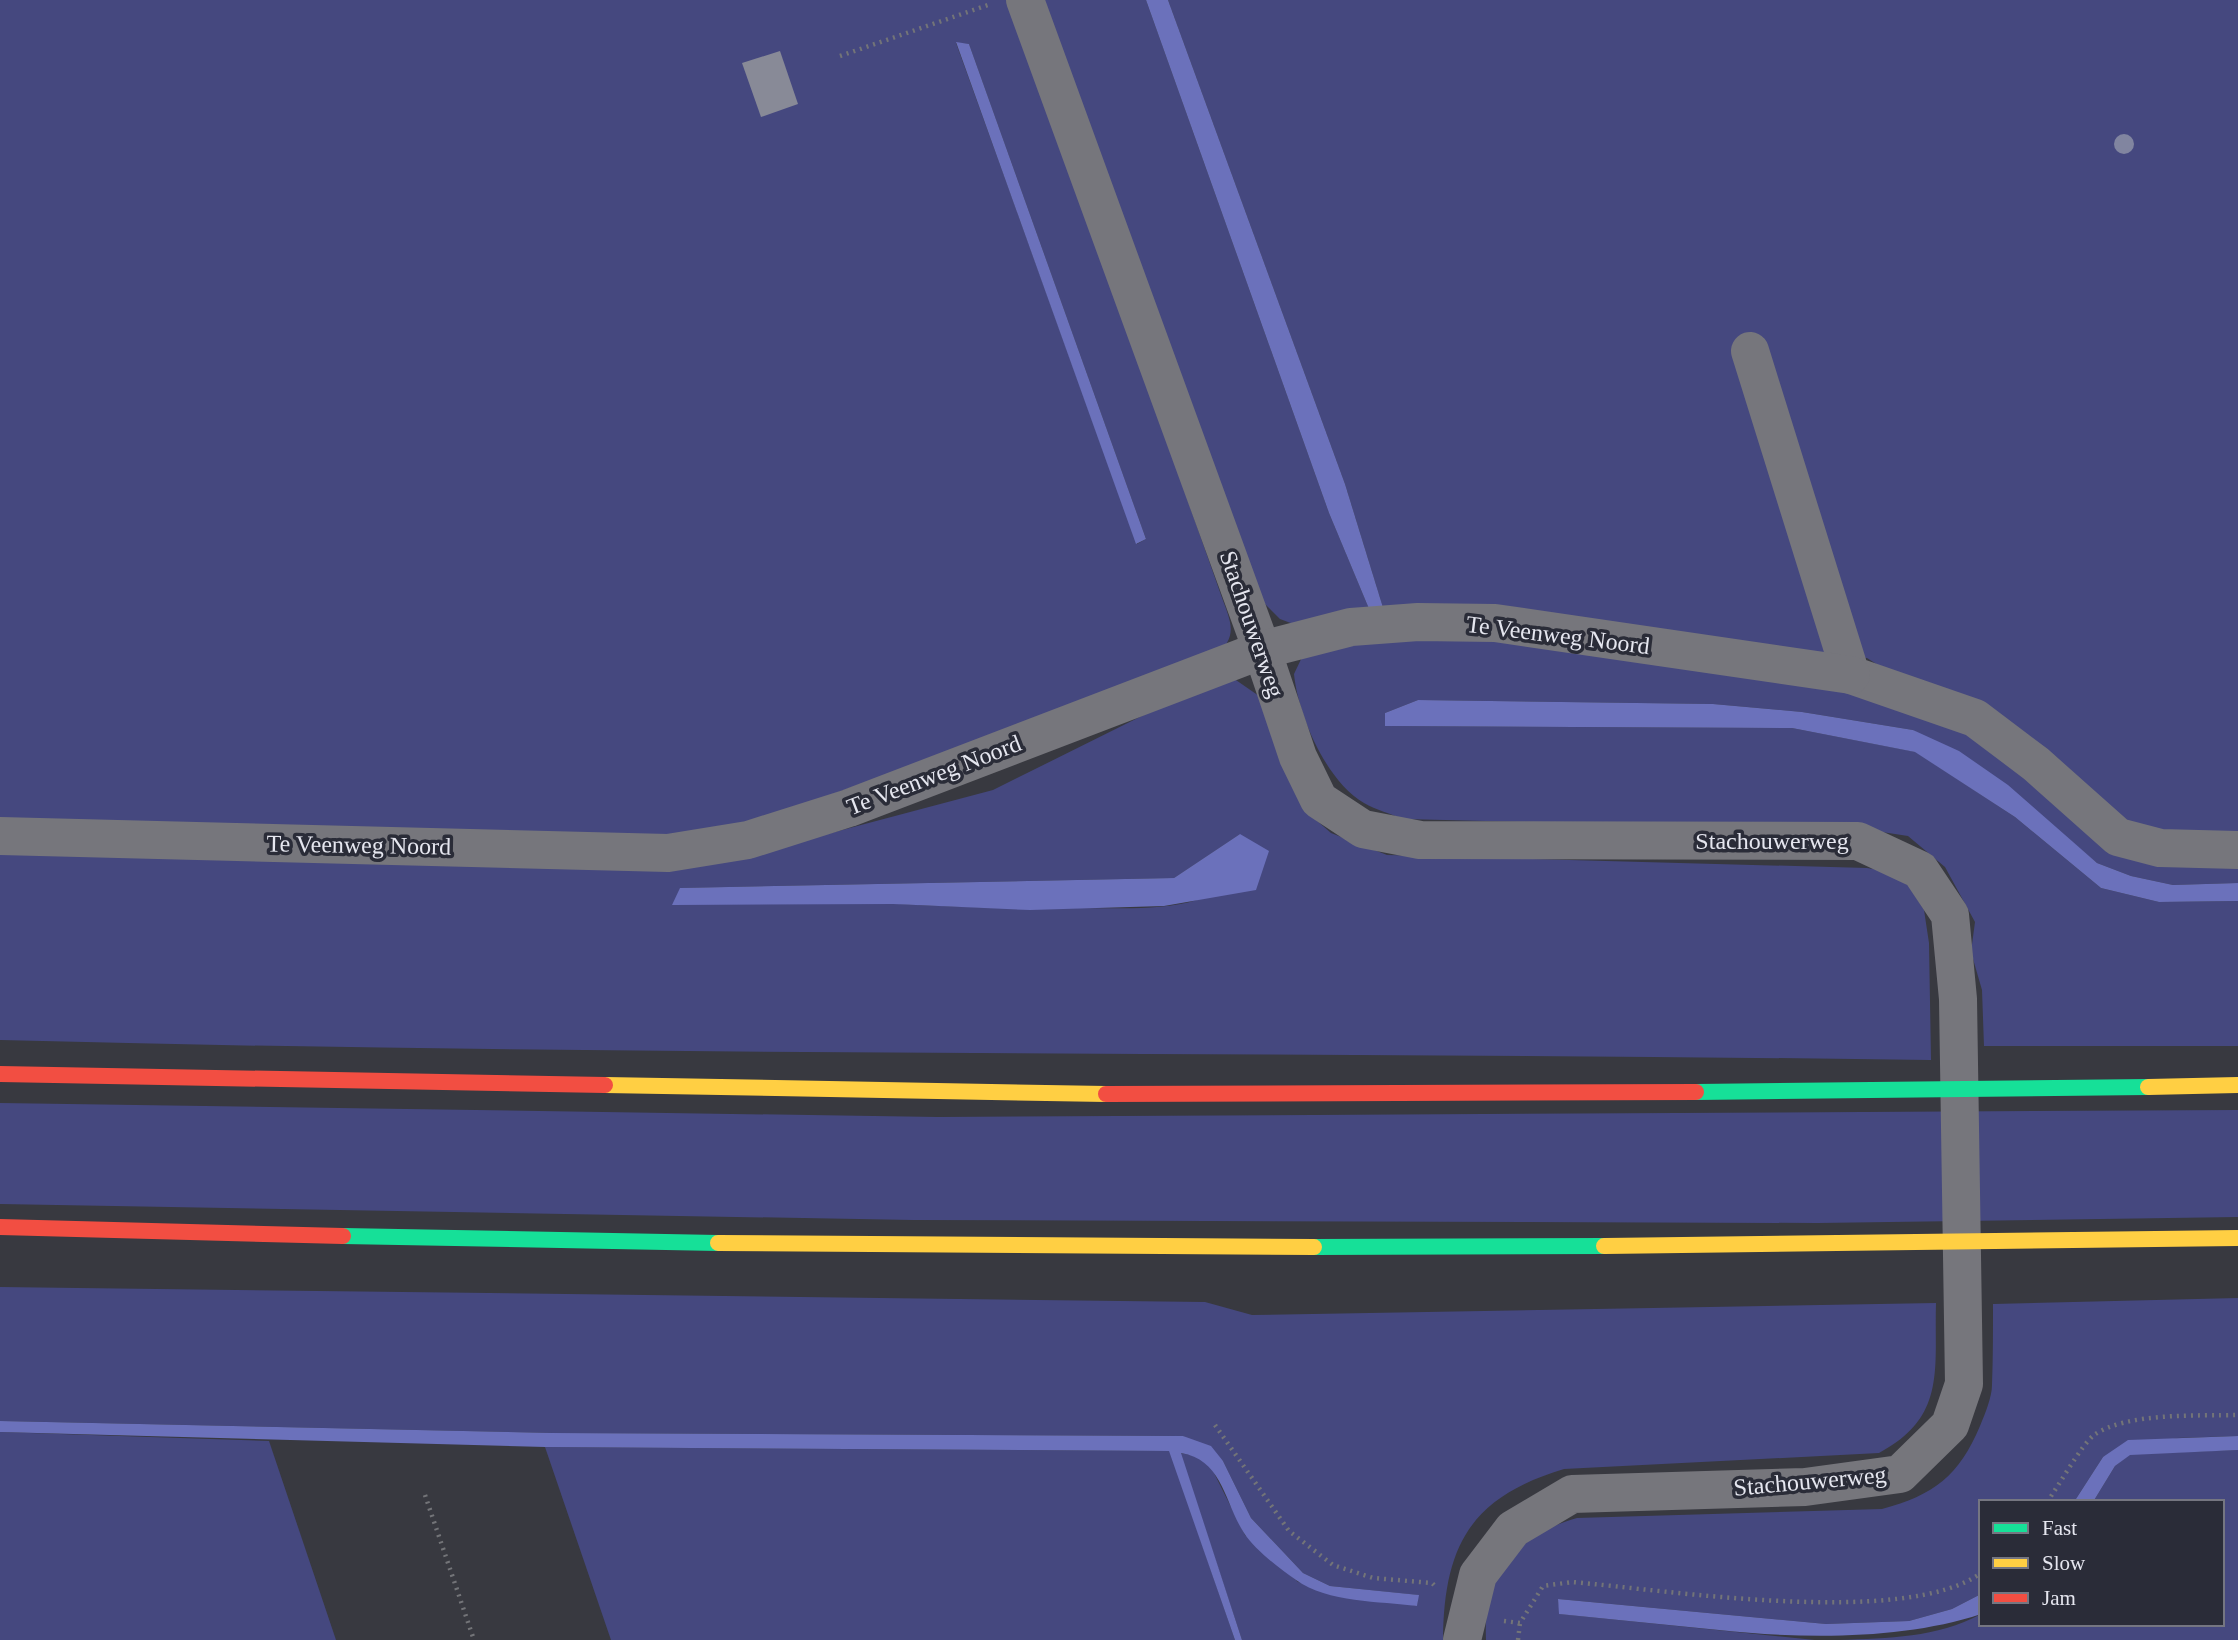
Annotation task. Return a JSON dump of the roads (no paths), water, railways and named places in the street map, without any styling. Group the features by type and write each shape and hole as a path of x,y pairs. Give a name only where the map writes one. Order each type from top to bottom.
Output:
{"highway":[{"path":"0,1074 1158,1095 1879,1091 2238,1085"},
{"path":"0,1227 973,1246 1868,1245 2238,1238"}],"street":[{"name":"Stachouwerweg","path":"1008,2 1262,650 1297,757 1319,800 1363,829 1420,840 1858,841 1920,870 1950,915 1958,999 1964,1384 1950,1425 1900,1474 1805,1487 1572,1494 1513,1529 1478,1575 1464,1628"},
{"path":"1749,351 1851,675"},
{"name":"Te Veenweg Noord","path":"0,836 668,853 748,840 849,808 1262,650 1351,627 1418,622 1495,623 1851,675 1975,718 2035,764 2118,837 2160,848 2238,850"}]}
